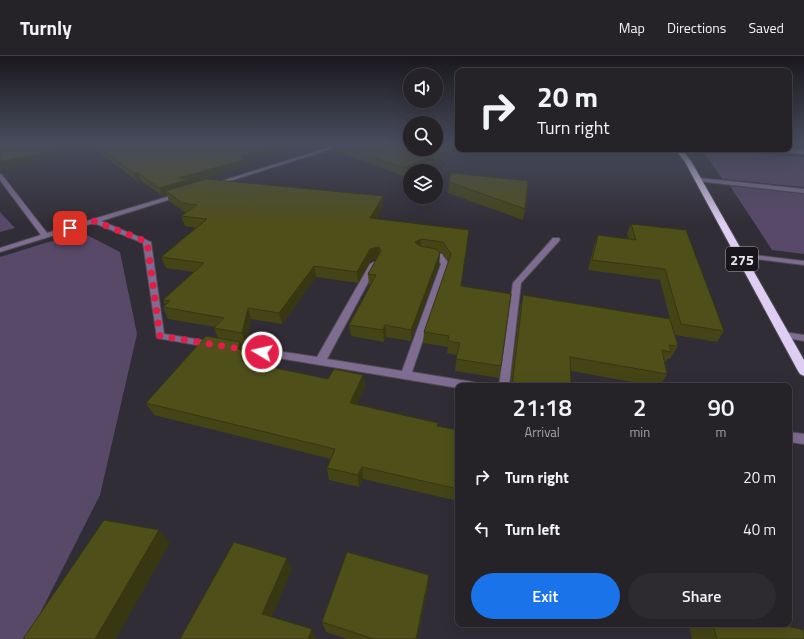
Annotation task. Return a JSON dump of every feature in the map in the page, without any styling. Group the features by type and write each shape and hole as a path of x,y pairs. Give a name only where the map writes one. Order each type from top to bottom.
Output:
{"highway":[{"name":"275","path":"693,170 804,371"}],"street":[{"path":"207,186 259,170"},
{"path":"0,176 45,236"},
{"path":"699,180 804,190"},
{"path":"0,250 192,191"},
{"path":"95,221 147,242 160,336 455,383"},
{"path":"504,383 517,283 556,240"},
{"path":"406,375 445,264 439,256 420,253"},
{"path":"740,255 804,263"},
{"path":"320,362 376,262"},
{"path":"784,335 804,338"},
{"path":"792,437 804,439"}],"shaded area":[{"path":"716,170 804,170 804,187 722,179"},
{"path":"730,186 804,194 804,254 772,250"},
{"path":"0,212 15,228 0,232"},
{"path":"81,232 120,252 137,334 100,495 27,639 0,639 0,257"}],"building":[{"path":"130,170 206,170 179,178 190,179 159,188 138,173 134,173"},
{"path":"451,173 528,181 525,209 449,182"},
{"path":"206,179 383,196 370,218 469,230 461,286 511,294 501,366 456,359 460,343 448,341 449,336 424,332 451,254 443,242 421,239 415,242 420,246 436,249 440,253 411,330 385,325 383,330 349,325 376,275 368,274 381,251 379,247 370,249 357,272 314,266 279,313 248,308 242,333 214,328 224,318 163,307 170,301 163,300 204,263 161,257 207,219 181,216 197,205 182,203 166,191"},
{"path":"631,224 686,230 724,331 681,324 665,269 592,260 598,235 636,240"},
{"path":"523,295 670,319 678,346 669,345 671,352 662,350 667,374 570,357 571,383 512,383"},
{"path":"206,336 240,342 238,349 249,351 242,361 328,379 334,369 363,375 350,403 438,423 437,426 455,429 455,488 362,467 358,475 327,468 335,449 146,403"},
{"path":"104,520 159,530 95,639 23,639"},
{"path":"234,542 287,558 262,614 312,629 308,639 180,639"},
{"path":"347,552 429,575 416,639 374,639 322,622"},
{"path":"714,627 792,627 804,630 804,639 717,639"}],"route":[{"path":"70,228 95,221 147,242 160,336 262,352"}]}
